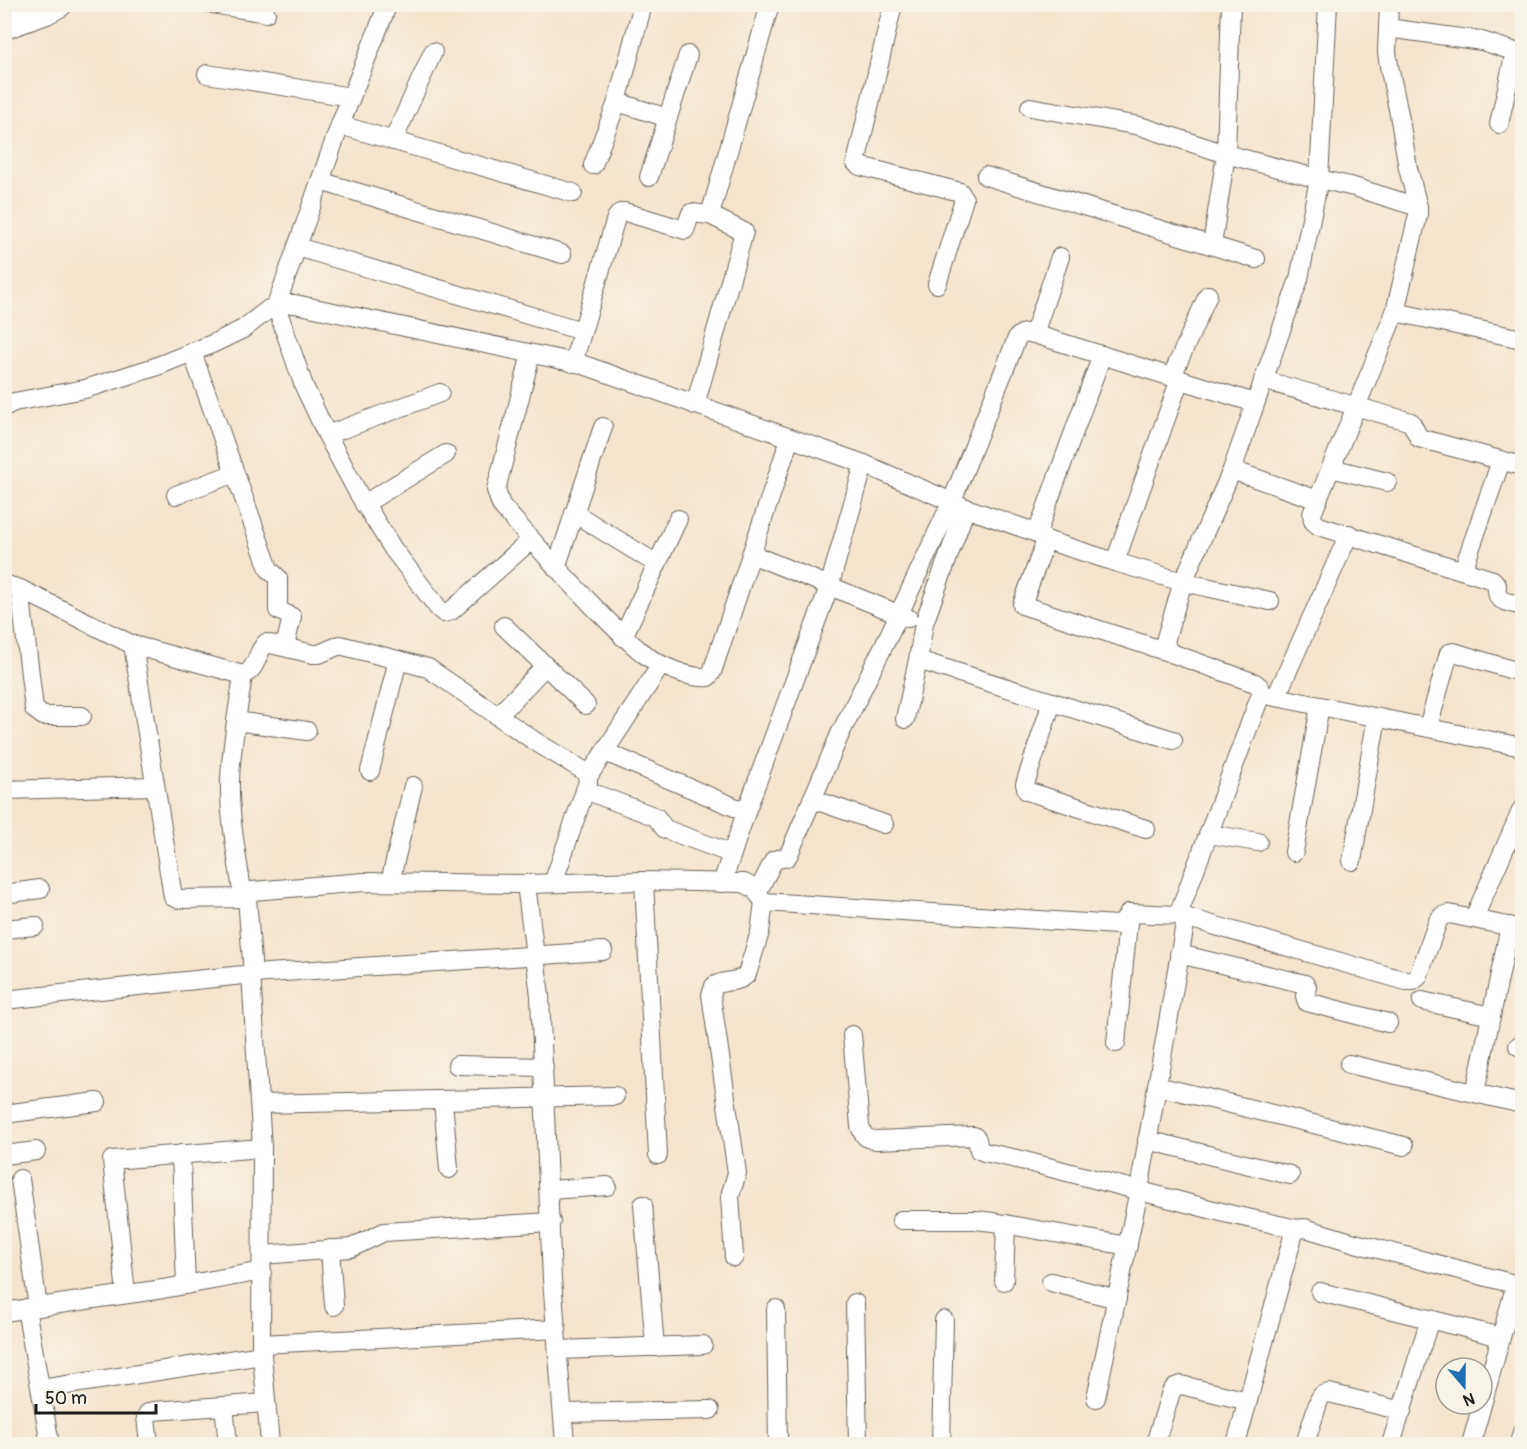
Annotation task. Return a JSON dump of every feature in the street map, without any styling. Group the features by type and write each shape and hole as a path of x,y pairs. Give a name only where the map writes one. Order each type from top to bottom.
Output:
{"main road":[{"path":"20,16 58,4"}],"street":[{"path":"212,4 266,13"},
{"path":"388,4 340,125 276,306 304,386 364,504 393,549 439,609 444,612 451,611 531,540"},
{"path":"593,165 617,102 643,4"},
{"path":"710,216 770,4"},
{"path":"893,4 856,163 860,166 960,192 963,195 964,199 937,284"},
{"path":"1212,245 1227,154 1231,4"},
{"path":"1171,653 1165,641 1183,582 1232,470 1299,279 1319,179 1328,4"},
{"path":"1389,4 1389,66 1418,215 1395,312 1312,514 1313,521 1319,526 1493,580 1497,585 1496,594 1499,599 1522,606"},
{"path":"1388,28 1482,41 1519,53 1499,124"},
{"path":"393,141 433,52"},
{"path":"649,177 688,56"},
{"path":"207,74 351,97"},
{"path":"617,102 668,118"},
{"path":"1030,107 1140,126 1227,154 1354,187 1418,207"},
{"path":"340,125 573,193"},
{"path":"986,176 1256,259"},
{"path":"320,181 562,254"},
{"path":"573,363 616,218 620,213 625,212 685,230 690,213 710,216 744,232 695,405"},
{"path":"297,247 582,331"},
{"path":"1034,334 1059,257"},
{"path":"1114,562 1176,378 1208,295"},
{"path":"4,407 14,402 86,390 154,367 243,329 276,306 295,304 573,363 864,464 959,504 1114,562 1183,582 1270,601"},
{"path":"1395,312 1522,339"},
{"path":"905,719 924,623 959,504 1017,338 1026,332 1034,334 1255,403"},
{"path":"192,352 269,569 278,578 278,610 292,617 285,646"},
{"path":"531,354 496,490 501,505 556,568 623,637 661,665 700,678 708,677 712,672 790,438"},
{"path":"1102,355 1041,536 1022,605 1255,683 1269,696 1522,747"},
{"path":"1263,380 1411,422 1419,438 1522,466"},
{"path":"327,435 440,393"},
{"path":"556,568 603,427"},
{"path":"364,504 446,454"},
{"path":"1463,570 1501,461"},
{"path":"722,883 829,587 864,464"},
{"path":"1331,468 1387,482"},
{"path":"1232,470 1318,500"},
{"path":"176,495 236,473"},
{"path":"734,1257 730,1196 737,1173 711,995 714,986 718,983 737,981 747,974 760,932 761,898 774,860 787,857 789,854 840,734 898,614 959,504"},
{"path":"574,513 657,564"},
{"path":"623,637 678,519"},
{"path":"1096,1398 1148,1140 1179,954 1182,916 1209,834 1269,696 1349,534"},
{"path":"751,554 924,623"},
{"path":"12,587 134,645 243,675 253,669 262,646 266,643 313,654 319,654 340,645 428,668 586,772 587,784"},
{"path":"12,587 34,709 43,716 82,716"},
{"path":"504,626 586,705"},
{"path":"134,645 173,897 178,899 245,898 252,891 364,882 526,884 644,881 744,883 755,889 761,898"},
{"path":"1428,727 1449,653 1454,652 1522,673"},
{"path":"370,771 398,660"},
{"path":"918,660 1173,740"},
{"path":"553,883 587,784 661,665"},
{"path":"498,716 545,666"},
{"path":"243,675 232,749 230,795 245,898 252,974 262,1148 262,1349 270,1444"},
{"path":"1052,702 1025,788 1027,791 1146,829"},
{"path":"1294,852 1320,706"},
{"path":"1352,861 1377,717"},
{"path":"236,721 307,731"},
{"path":"605,752 746,812"},
{"path":"587,784 656,817 665,829 732,854"},
{"path":"4,790 155,786"},
{"path":"390,882 413,786"},
{"path":"812,799 884,824"},
{"path":"1474,918 1522,809"},
{"path":"1209,834 1258,842"},
{"path":"644,881 658,1155"},
{"path":"526,884 540,996 565,1444"},
{"path":"4,894 40,889"},
{"path":"761,898 1117,925 1122,923 1129,913"},
{"path":"1129,913 1182,916 1406,981 1413,981 1418,977 1438,921 1442,916 1449,914 1516,927 1491,1016 1475,1093"},
{"path":"1116,1043 1129,913"},
{"path":"4,929 34,926"},
{"path":"4,1000 252,974 603,951"},
{"path":"1179,954 1305,984 1307,1002 1388,1023"},
{"path":"1422,1000 1491,1016"},
{"path":"852,1035 860,1126 862,1134 867,1139 974,1136 979,1150 984,1152 1297,1229 1305,1228 1355,1244 1519,1285 1501,1337 1471,1444"},
{"path":"1349,1064 1522,1104"},
{"path":"457,1065 544,1067"},
{"path":"1157,1086 1404,1146"},
{"path":"260,1104 615,1096"},
{"path":"443,1101 449,1169"},
{"path":"4,1114 97,1102"},
{"path":"1148,1140 1290,1175"},
{"path":"126,1294 112,1160 262,1148"},
{"path":"4,1155 36,1151"},
{"path":"181,1154 186,1285"},
{"path":"20,1179 41,1389 50,1444"},
{"path":"550,1190 608,1186"},
{"path":"643,1205 655,1347"},
{"path":"901,1220 975,1220 1128,1246"},
{"path":"4,1312 186,1285 262,1263 330,1249 357,1247 372,1236 384,1233 551,1222"},
{"path":"1004,1281 1005,1224"},
{"path":"1236,1444 1293,1236 1297,1229"},
{"path":"330,1249 334,1306"},
{"path":"1051,1282 1117,1299"},
{"path":"1320,1292 1501,1337"},
{"path":"855,1303 858,1444"},
{"path":"776,1309 778,1444"},
{"path":"1390,1444 1430,1319"},
{"path":"941,1444 944,1320"},
{"path":"41,1389 262,1349 557,1329"},
{"path":"558,1350 703,1345"},
{"path":"1155,1444 1171,1392 1175,1387 1181,1385 1248,1401"},
{"path":"1305,1444 1319,1400 1323,1395 1329,1393 1402,1411"},
{"path":"149,1444 146,1417 153,1411 266,1402"},
{"path":"224,1406 228,1444"},
{"path":"564,1413 710,1410"},
{"path":"1519,1444 1522,1432"}]}
